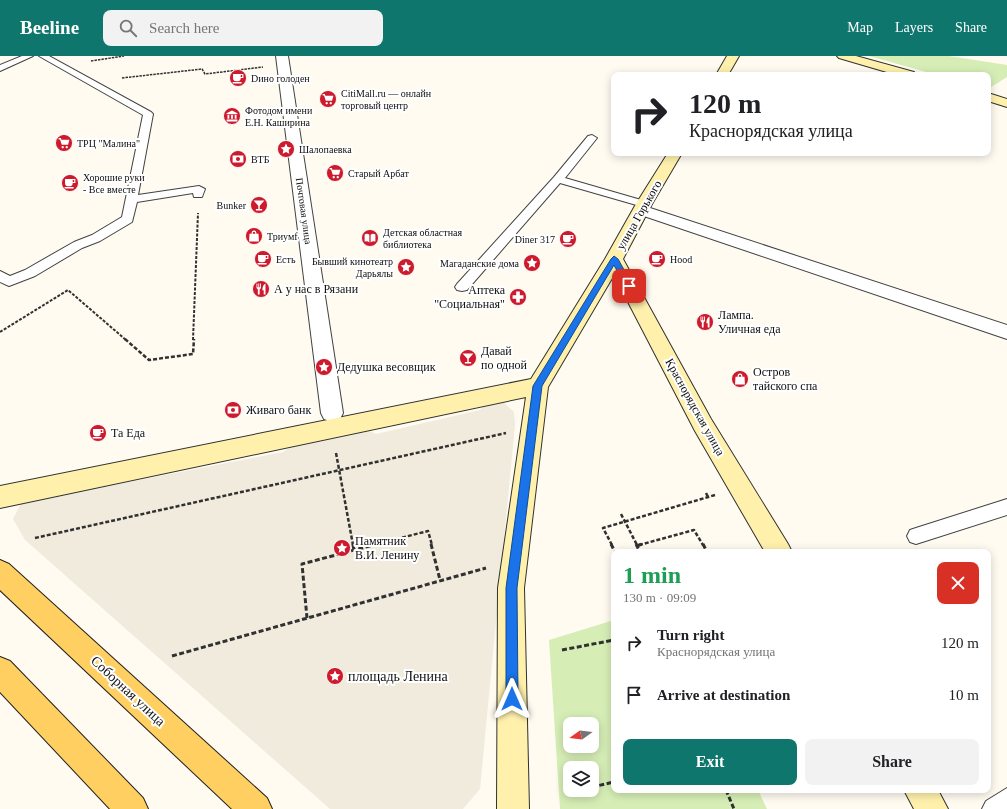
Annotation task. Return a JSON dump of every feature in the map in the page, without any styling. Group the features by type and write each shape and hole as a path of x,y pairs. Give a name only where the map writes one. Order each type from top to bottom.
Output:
{"main road":[{"name":"Соборная улица","path":"0,573 256,809"},
{"path":"0,671 132,809"}],"street":[{"path":"724,72 733,56"},
{"path":"843,56 899,72"},
{"name":"Почтовая улица","path":"283,60 332,414"},
{"path":"991,98 1007,103"},
{"name":"улица Горького","path":"513,809 511,588 538,386 673,156"},
{"path":"643,207 1007,332"},
{"name":"Краснорядская улица","path":"614,259 703,425 777,549"},
{"path":"0,497 333,426 538,386"},
{"path":"922,793 932,809"}],"lane":[{"path":"0,68 29,56"},
{"path":"0,275 10,282 109,230 128,219 132,199 148,114 43,56"},
{"path":"462,287 558,179 592,138"},
{"path":"558,179 643,207"},
{"path":"132,199 199,189 198,195"},
{"path":"916,536 1007,507"},
{"path":"994,809 1007,800"}],"path":[{"path":"89,82 202,69 205,74 283,60"},
{"path":"0,332 68,290 149,360 193,354 198,195"},
{"path":"35,538 507,433"},
{"path":"336,450 354,551"},
{"path":"706,492 708,497"},
{"path":"614,549 603,528 720,494"},
{"path":"621,514 638,549"},
{"path":"307,618 302,564 428,530 440,580"},
{"path":"637,546 694,530 705,549"},
{"path":"172,656 488,567"},
{"path":"562,650 611,641"},
{"path":"599,785 611,783"},
{"path":"727,793 734,809"}],"green space":[{"path":"869,56 949,56 1007,65 1007,77 991,87 991,72 926,72"},
{"path":"611,621 611,793 759,793 767,809 560,809 549,640"}],"shaded area":[{"name":"площадь Ленина","path":"502,401 514,412 515,425 480,789 463,809 330,809 25,540 13,519 21,503 283,452 296,444 366,429 376,434 480,410 486,402"}],"place":[{"name":"Dино голоден","path":"238,78"},
{"name":"CitiMall.ru — онлайн торговый центр","path":"328,99"},
{"name":"Фотодом имени Е.Н. Каширина","path":"232,116"},
{"name":"ТРЦ \"Малина\"","path":"64,143"},
{"name":"Шалопаевка","path":"286,149"},
{"name":"ВТБ","path":"238,159"},
{"name":"Старый Арбат","path":"335,173"},
{"name":"Хорошие руки - Все вместе","path":"70,183"},
{"name":"Bunker","path":"259,205"},
{"name":"Триумf","path":"254,236"},
{"name":"Детская областная библиотека","path":"370,238"},
{"name":"Diner 317","path":"568,239"},
{"name":"Есть","path":"263,259"},
{"name":"Hood","path":"657,259"},
{"name":"Магаданские дома","path":"532,263"},
{"name":"Бывший кинотеатр Дарьялы","path":"406,267"},
{"name":"А у нас в Рязани","path":"261,289"},
{"name":"Аптека \"Социальная\"","path":"518,297"},
{"name":"Лампа. Уличная еда","path":"705,322"},
{"name":"Давай по одной","path":"468,358"},
{"name":"Дедушка весовщик","path":"324,367"},
{"name":"Остров тайского спа","path":"740,379"},
{"name":"Живаго банк","path":"233,410"},
{"name":"Та Еда","path":"98,433"},
{"name":"Памятник В.И. Ленину","path":"342,548"},
{"name":"площадь Ленина","path":"335,676"}],"route":[{"path":"512,699 511,588 538,386 614,259 629,286"}]}
